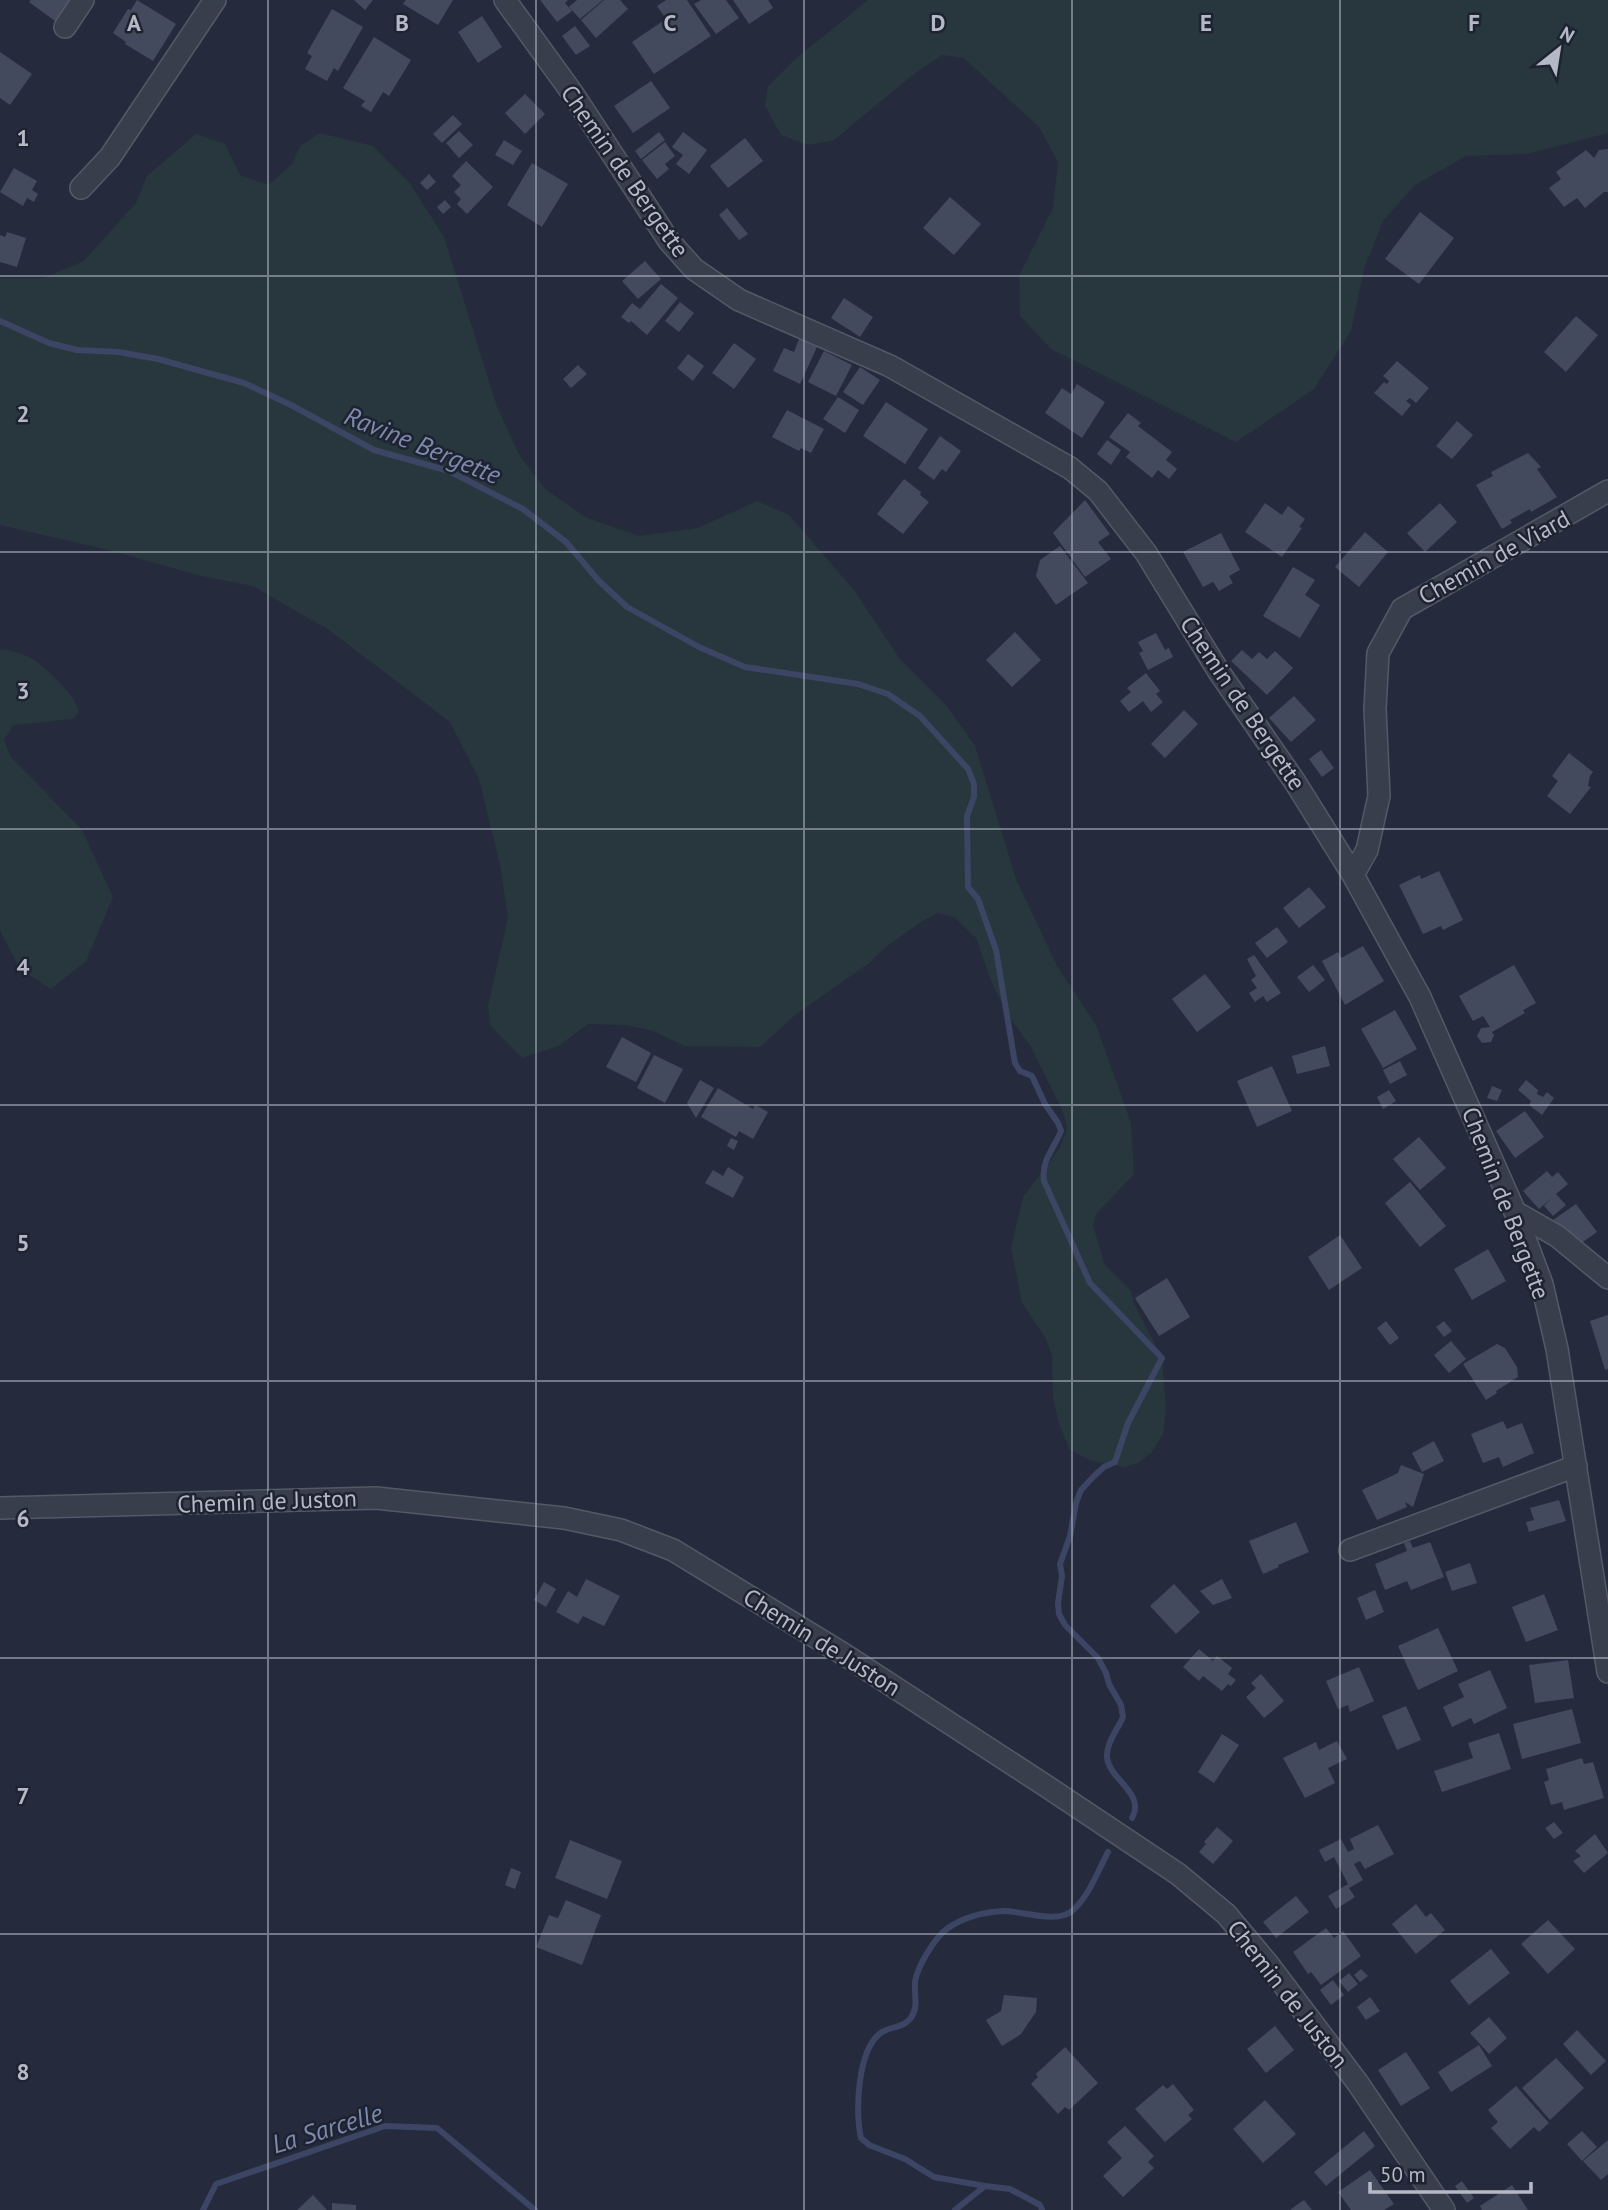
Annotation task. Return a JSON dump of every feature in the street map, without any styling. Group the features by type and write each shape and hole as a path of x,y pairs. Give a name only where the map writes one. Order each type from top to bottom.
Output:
{"street":[{"path":"65,27 83,0"},
{"path":"81,188 110,158 215,0"},
{"name":"Chemin de Bergette","path":"505,0 573,94 669,241 694,269 739,300 890,366 1070,468 1098,491 1146,553 1219,671 1296,782 1353,876 1420,997 1515,1212 1542,1284 1557,1349 1608,1672"},
{"name":"Chemin de Viard","path":"1353,876 1367,850 1379,796 1375,709 1378,653 1402,608 1608,491"},
{"path":"1515,1212 1558,1236 1608,1279"},
{"path":"1350,1550 1576,1466"},
{"name":"Chemin de Juston","path":"0,1508 376,1498 564,1518 621,1530 673,1550 845,1655 1044,1784 1178,1874 1226,1914 1268,1964 1357,2082 1444,2210"}],"shaded area":[{"path":"868,0 1608,0 1608,133 1527,154 1466,156 1415,185 1383,221 1364,269 1351,331 1314,389 1236,442 1051,349 1020,316 1019,276 1053,208 1058,162 1039,127 964,58 942,55 915,73 834,140 808,145 781,135 765,106 768,86 793,61"},
{"path":"320,133 373,146 409,182 444,237 496,404 518,453 545,489 587,518 639,536 698,528 757,501 789,515 853,589 899,658 946,705 975,746 1016,879 1057,966 1096,1025 1131,1123 1134,1174 1096,1214 1093,1226 1105,1265 1131,1291 1134,1304 1162,1358 1166,1410 1163,1434 1152,1452 1138,1463 1124,1467 1092,1461 1070,1450 1059,1424 1053,1397 1052,1355 1045,1337 1022,1303 1011,1248 1023,1197 1060,1148 1067,1128 1063,1112 1031,1047 1008,1015 992,983 976,938 954,917 937,913 921,922 794,1016 760,1047 685,1046 653,1031 626,1025 588,1024 558,1046 522,1058 490,1025 488,1006 508,917 500,865 479,779 450,722 329,630 253,586 197,575 113,551 0,525 0,278 44,278 84,261 136,203 147,176 196,134 225,144 240,175 268,185 292,164 300,146"},
{"path":"6,649 27,656 41,665 58,680 77,705 79,712 72,719 13,725 4,740 11,757 82,830 113,897 86,961 51,989 20,969 0,931 0,650"}],"building":[{"path":"70,0 55,21 29,2"},
{"path":"137,0 176,24 153,61 125,44 126,42 113,33"},
{"path":"354,0 373,0 365,10"},
{"path":"406,0 453,0 438,25 403,4"},
{"path":"540,0 568,0 565,3 572,11 557,22"},
{"path":"577,0 603,0 580,19 569,7"},
{"path":"604,0 620,0 628,9 596,38 581,20"},
{"path":"666,0 687,0 711,36 654,74 632,42 666,19 657,6"},
{"path":"701,0 726,0 739,18 716,34 694,4"},
{"path":"733,0 768,0 773,8 749,24"},
{"path":"332,9 363,27 338,71 334,68 327,81 305,69 312,56 307,53"},
{"path":"482,16 502,47 478,63 458,32"},
{"path":"575,26 590,46 576,55 562,36"},
{"path":"374,37 411,60 389,96 383,92 371,112 361,106 365,101 343,88"},
{"path":"0,52 32,74 10,105 0,98"},
{"path":"651,81 670,108 633,133 614,106"},
{"path":"525,94 545,114 525,134 505,113"},
{"path":"453,115 462,124 442,143 433,134"},
{"path":"459,131 473,145 459,158 446,143"},
{"path":"659,132 665,140 641,159 635,151"},
{"path":"683,132 707,150 689,174 676,164 683,155 672,147"},
{"path":"745,138 763,161 728,188 710,166"},
{"path":"504,140 522,151 513,165 495,155"},
{"path":"665,142 675,156 665,164 669,169 657,179 642,160"},
{"path":"1608,149 1608,192 1604,192 1585,208 1577,198 1564,207 1549,188 1561,179 1556,172 1586,150 1594,158 1599,150"},
{"path":"466,161 493,187 467,214 457,204 461,199 454,192 461,185 452,176"},
{"path":"532,163 568,184 542,227 507,205"},
{"path":"14,168 37,181 32,190 38,194 34,202 27,198 23,206 0,192"},
{"path":"429,174 436,182 427,190 420,183"},
{"path":"950,197 981,224 954,255 923,228"},
{"path":"445,200 451,207 443,214 437,207"},
{"path":"727,208 748,234 739,240 719,215"},
{"path":"1420,212 1454,238 1419,284 1385,259"},
{"path":"7,232 26,238 17,267 0,262 0,235 5,237"},
{"path":"645,261 661,279 638,299 622,281"},
{"path":"661,284 678,298 647,335 631,321 629,323 621,317 632,303 640,309"},
{"path":"844,298 873,317 860,337 831,318"},
{"path":"680,302 694,313 679,332 665,321"},
{"path":"1576,316 1598,335 1566,372 1544,352"},
{"path":"799,339 817,347 800,384 773,371 784,348 794,352"},
{"path":"734,343 756,359 734,389 712,373"},
{"path":"824,351 852,365 836,396 808,382"},
{"path":"688,354 704,366 693,381 677,368"},
{"path":"1397,361 1429,388 1416,403 1410,398 1406,401 1411,405 1402,416 1374,393 1384,382 1387,384 1389,381 1383,376"},
{"path":"578,365 587,374 571,388 563,379"},
{"path":"860,367 880,380 863,405 843,392"},
{"path":"1077,384 1105,402 1082,438 1045,413 1062,388 1071,394"},
{"path":"838,397 859,410 845,433 823,419"},
{"path":"886,402 928,429 905,464 863,436"},
{"path":"787,410 824,429 811,453 801,448 799,451 772,437"},
{"path":"1128,413 1141,423 1138,426 1172,452 1166,460 1177,469 1169,479 1158,470 1152,478 1126,457 1130,452 1109,437"},
{"path":"1457,421 1473,435 1452,459 1436,446"},
{"path":"940,436 961,451 946,472 942,469 934,480 918,468"},
{"path":"1107,440 1121,450 1111,465 1097,454"},
{"path":"1528,453 1541,467 1537,469 1557,497 1510,520 1512,523 1502,529 1476,485 1493,476 1491,472"},
{"path":"904,479 929,502 903,534 877,514"},
{"path":"1085,500 1110,534 1098,542 1111,559 1085,577 1053,533"},
{"path":"1265,503 1282,515 1288,506 1305,519 1282,557 1245,532"},
{"path":"1440,503 1457,522 1425,552 1407,533"},
{"path":"1365,532 1388,552 1359,587 1335,567"},
{"path":"1221,533 1240,570 1229,576 1233,583 1219,591 1213,582 1203,587 1183,552"},
{"path":"1060,546 1088,583 1056,605 1036,576 1040,560"},
{"path":"1293,567 1315,580 1305,595 1320,605 1300,638 1263,616"},
{"path":"1015,632 1041,660 1012,687 986,660"},
{"path":"1156,633 1165,650 1169,648 1173,657 1148,670 1139,653 1143,651 1138,642"},
{"path":"1242,650 1252,659 1259,652 1267,659 1275,651 1293,668 1267,695 1231,661"},
{"path":"1146,673 1160,691 1156,694 1163,702 1151,712 1143,701 1129,712 1120,701 1131,692 1127,688"},
{"path":"1294,696 1316,720 1291,742 1269,718"},
{"path":"1184,710 1198,724 1165,758 1151,744"},
{"path":"1321,750 1334,768 1322,777 1309,759"},
{"path":"1569,753 1593,772 1588,786 1591,787 1570,814 1547,796 1558,781 1552,776"},
{"path":"1439,871 1463,920 1443,930 1441,926 1423,934 1399,885 1420,875 1421,879"},
{"path":"1309,887 1326,907 1299,928 1283,908"},
{"path":"1277,927 1288,942 1267,958 1255,943"},
{"path":"1363,946 1384,981 1345,1005 1322,961 1338,952 1341,958"},
{"path":"1254,955 1281,993 1267,1002 1263,996 1255,1002 1249,993 1257,988 1251,980 1256,976 1247,959"},
{"path":"1313,965 1325,980 1309,992 1297,977"},
{"path":"1514,965 1536,1003 1523,1010 1525,1013 1492,1032 1494,1035 1491,1042 1482,1043 1477,1036 1481,1028 1490,1027 1483,1016 1473,1021 1459,996"},
{"path":"1205,974 1231,1007 1197,1032 1172,999"},
{"path":"1395,1010 1417,1049 1383,1068 1361,1029"},
{"path":"622,1037 651,1053 636,1082 606,1067"},
{"path":"1325,1046 1330,1066 1297,1074 1292,1056"},
{"path":"654,1055 683,1069 665,1103 637,1088"},
{"path":"1400,1061 1407,1075 1390,1084 1383,1070"},
{"path":"1272,1066 1292,1111 1257,1127 1237,1081"},
{"path":"700,1080 714,1088 696,1118 687,1103"},
{"path":"1526,1080 1538,1090 1537,1094 1543,1097 1547,1092 1554,1098 1542,1115 1529,1105 1531,1101 1518,1090"},
{"path":"1492,1086 1502,1090 1497,1101 1487,1098"},
{"path":"718,1088 753,1109 755,1105 768,1112 753,1139 739,1131 736,1137 701,1117"},
{"path":"1389,1090 1396,1101 1383,1109 1377,1097"},
{"path":"1525,1111 1544,1137 1515,1158 1496,1131"},
{"path":"1419,1137 1446,1168 1420,1190 1393,1159"},
{"path":"731,1138 738,1141 734,1150 727,1146"},
{"path":"728,1167 744,1177 733,1198 705,1183 713,1170 723,1176"},
{"path":"1547,1171 1552,1177 1558,1172 1568,1184 1556,1194 1566,1205 1553,1216 1544,1206 1552,1198 1539,1209 1523,1191"},
{"path":"1410,1182 1446,1226 1420,1247 1385,1203"},
{"path":"1576,1204 1597,1232 1577,1246 1566,1238 1553,1220"},
{"path":"1340,1235 1362,1268 1329,1290 1308,1257"},
{"path":"1488,1249 1506,1281 1472,1300 1454,1269"},
{"path":"1167,1278 1190,1317 1159,1336 1135,1298"},
{"path":"1608,1315 1608,1369 1605,1370 1590,1321"},
{"path":"1386,1321 1399,1338 1390,1345 1377,1328"},
{"path":"1444,1321 1452,1331 1444,1337 1436,1327"},
{"path":"1451,1341 1466,1359 1449,1373 1434,1355"},
{"path":"1497,1344 1505,1348 1517,1367 1518,1377 1486,1400 1463,1364"},
{"path":"1503,1421 1507,1429 1522,1423 1534,1453 1503,1467 1499,1457 1483,1463 1471,1434"},
{"path":"1434,1441 1444,1461 1422,1472 1412,1453"},
{"path":"1401,1465 1424,1474 1413,1507 1405,1502 1407,1507 1377,1520 1362,1490 1398,1473"},
{"path":"1559,1500 1566,1521 1529,1532 1526,1522 1534,1520 1530,1508"},
{"path":"1296,1522 1309,1552 1263,1574 1249,1541"},
{"path":"1410,1541 1413,1548 1430,1542 1444,1577 1411,1590 1407,1581 1385,1590 1375,1564 1407,1551 1404,1543"},
{"path":"1470,1563 1477,1583 1452,1591 1445,1572"},
{"path":"586,1579 620,1596 604,1626 583,1616 578,1624 556,1612 568,1591 577,1597"},
{"path":"1222,1579 1232,1598 1213,1605 1200,1591"},
{"path":"544,1582 556,1589 546,1607 534,1600"},
{"path":"1174,1584 1200,1612 1176,1634 1150,1606"},
{"path":"1375,1590 1384,1612 1366,1620 1357,1598"},
{"path":"1544,1594 1558,1630 1526,1642 1512,1607"},
{"path":"1438,1628 1458,1671 1418,1690 1398,1646"},
{"path":"1199,1649 1213,1661 1217,1656 1232,1668 1228,1674 1236,1680 1231,1686 1228,1684 1222,1691 1203,1676 1199,1681 1183,1667"},
{"path":"1568,1660 1574,1698 1535,1703 1529,1665"},
{"path":"1359,1667 1374,1701 1350,1712 1348,1705 1338,1709 1326,1681"},
{"path":"1490,1670 1507,1708 1474,1724 1471,1718 1452,1727 1443,1707 1464,1697 1458,1684"},
{"path":"1261,1674 1284,1701 1264,1718 1246,1697 1256,1688 1251,1683"},
{"path":"1406,1706 1421,1740 1397,1750 1382,1716"},
{"path":"1572,1709 1581,1743 1522,1759 1513,1724"},
{"path":"1499,1733 1511,1769 1442,1792 1434,1771 1473,1758 1468,1743"},
{"path":"1222,1734 1239,1745 1214,1783 1198,1772"},
{"path":"1337,1741 1347,1759 1328,1768 1335,1783 1305,1798 1283,1758 1316,1742 1319,1750"},
{"path":"1582,1758 1584,1764 1593,1762 1604,1798 1564,1810 1562,1802 1551,1805 1544,1782 1549,1780 1546,1769"},
{"path":"1554,1822 1563,1833 1554,1839 1545,1828"},
{"path":"1378,1825 1394,1854 1365,1869 1360,1861 1354,1864 1363,1880 1349,1888 1355,1897 1336,1909 1328,1896 1348,1884 1334,1857 1325,1862 1319,1850 1341,1839 1348,1852 1354,1849 1350,1839"},
{"path":"1217,1827 1233,1841 1213,1864 1199,1852"},
{"path":"1595,1834 1608,1853 1584,1873 1573,1861 1581,1856 1575,1851"},
{"path":"570,1840 622,1861 607,1899 555,1878"},
{"path":"511,1868 521,1872 515,1889 505,1885"},
{"path":"1296,1896 1309,1912 1276,1938 1263,1922"},
{"path":"566,1900 601,1915 582,1965 536,1947 549,1915 558,1918"},
{"path":"1416,1904 1426,1917 1431,1913 1445,1930 1416,1954 1392,1924"},
{"path":"1548,1920 1575,1949 1548,1974 1521,1944"},
{"path":"1326,1928 1334,1938 1343,1931 1361,1956 1321,1985 1311,1972 1308,1974 1293,1952"},
{"path":"1491,1949 1510,1973 1469,2005 1450,1981"},
{"path":"1361,1969 1368,1976 1360,1982 1354,1975"},
{"path":"1349,1973 1358,1984 1348,1992 1339,1981"},
{"path":"1333,1980 1344,1995 1331,2005 1320,1990"},
{"path":"1004,1995 1037,1998 1036,2012 1021,2034 1002,2046 986,2020 1001,2011"},
{"path":"1370,1997 1380,2011 1366,2020 1357,2007"},
{"path":"1489,2017 1507,2038 1489,2054 1470,2033"},
{"path":"1275,2026 1294,2050 1266,2073 1247,2049"},
{"path":"1577,2030 1606,2061 1591,2075 1563,2044"},
{"path":"1479,2045 1492,2066 1451,2092 1438,2072"},
{"path":"1065,2047 1098,2083 1069,2110 1065,2107 1058,2114 1031,2084 1038,2077 1036,2074"},
{"path":"1406,2052 1430,2088 1401,2106 1378,2070"},
{"path":"1556,2058 1584,2088 1550,2120 1522,2088"},
{"path":"1173,2084 1194,2110 1188,2115 1192,2119 1165,2142 1135,2109 1163,2085 1167,2089"},
{"path":"1516,2086 1549,2123 1539,2132 1534,2127 1510,2149 1491,2128 1498,2122 1488,2110"},
{"path":"1265,2100 1296,2134 1263,2163 1233,2129"},
{"path":"1125,2126 1154,2156 1148,2162 1154,2168 1123,2197 1103,2176 1122,2158 1107,2142"},
{"path":"1364,2131 1375,2146 1326,2186 1314,2172"},
{"path":"1582,2131 1597,2147 1582,2161 1567,2144"},
{"path":"1608,2140 1608,2174 1601,2180 1583,2161"},
{"path":"1370,2170 1394,2204 1384,2210 1351,2210 1338,2192"},
{"path":"1462,2181 1474,2198 1467,2203 1455,2186"},
{"path":"1512,2185 1528,2210 1482,2210 1480,2206"},
{"path":"313,2195 327,2210 297,2210"},
{"path":"1304,2200 1312,2210 1290,2210 1298,2204"},
{"path":"332,2203 356,2205 356,2210 332,2210"}],"waterway":[{"name":"Ravine Bergette","path":"0,321 49,343 77,350 118,352 158,359 244,383 374,450 449,471 523,509 566,542 599,581 627,607 699,647 745,667 858,684 888,694 920,716 968,769 974,784 974,797 967,816 968,887 978,899 996,950 1015,1063 1020,1071 1032,1076 1061,1131 1046,1161 1044,1181 1090,1283 1162,1358 1128,1423 1115,1462 1104,1467 1081,1490 1060,1564 1062,1576 1059,1614 1065,1625 1098,1658 1121,1705 1123,1717 1110,1741 1107,1757 1109,1765 1134,1801 1132,1818"},
{"name":"Ravine Bergette","path":"985,2186 934,2177 905,2159 869,2145 861,2138 858,2098 867,2052 882,2032 904,2024 913,2015 915,1982 919,1968 943,1932 954,1924 982,1914 1004,1911 1049,1917 1066,1915 1083,1899 1108,1852"},
{"name":"La Sarcelle","path":"203,2210 216,2184 385,2126 437,2128 535,2210"},
{"name":"La Sarcelle","path":"955,2210 985,2186 1010,2189 1040,2205 1042,2210"}]}
